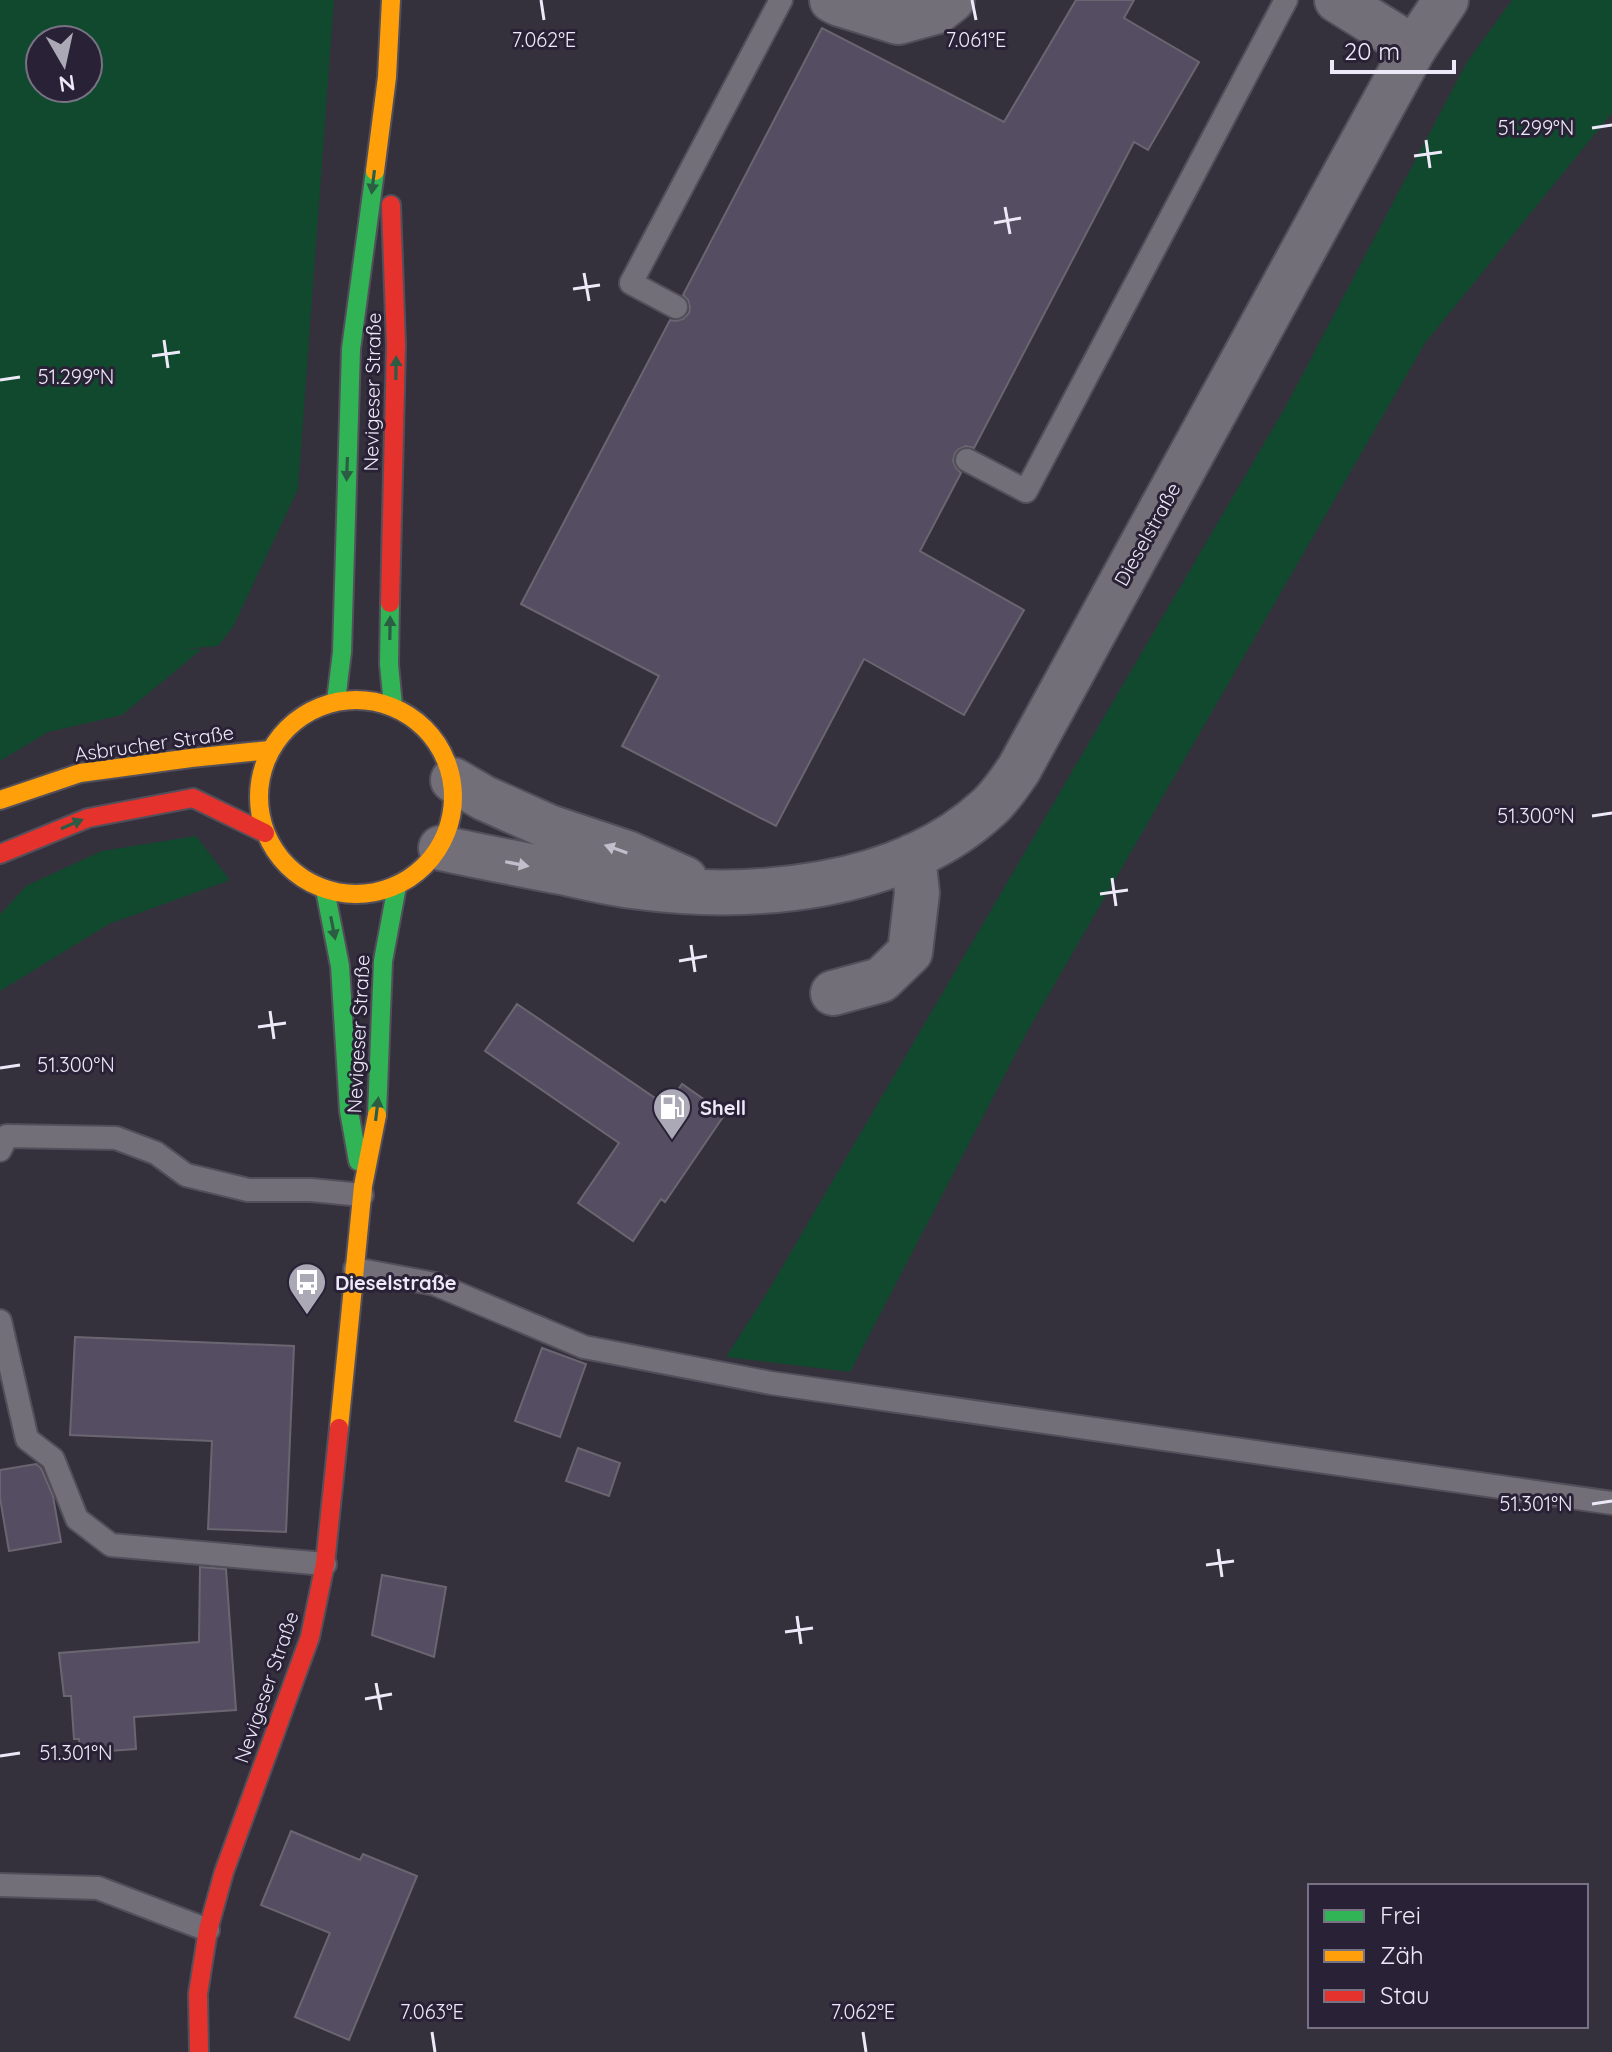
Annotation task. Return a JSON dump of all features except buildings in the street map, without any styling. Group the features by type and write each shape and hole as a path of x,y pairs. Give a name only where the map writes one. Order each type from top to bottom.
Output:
{"main road":[{"name":"Nevigeser Straße","path":"336,701 342,652 351,349 387,77 391,0"},
{"name":"Nevigeser Straße","path":"387,77 396,345 389,664 393,706"},
{"path":"355,699 393,706 415,718 445,756 453,780 454,797 453,814 441,848 422,869 397,886 374,893 349,894 325,890 289,868 265,833 259,813 258,791 262,770 270,750 282,733 297,718 315,708 355,699"},
{"name":"Asbrucher Straße","path":"0,800 80,773 270,750"},
{"path":"0,854 88,818 193,798 265,833"},
{"name":"Nevigeser Straße","path":"199,2052 198,1994 208,1930 224,1872 310,1637 325,1564 362,1190 379,1107 383,961 397,886"},
{"name":"Nevigeser Straße","path":"325,890 340,966 349,1111 362,1190"}],"street":[{"path":"832,0 898,22 938,11 952,0"},
{"path":"1337,0 1414,48"},
{"name":"Dieselstraße","path":"441,848 632,886 767,892 871,873 951,836 991,805 1019,769 1414,48 1446,0"},
{"name":"Dieselstraße","path":"453,780 484,798 549,827 627,853 713,892"},
{"path":"833,993 881,980 910,952 917,893 913,856"}],"lane":[{"path":"676,307 631,283 781,0"},
{"path":"967,460 1026,491 1286,0"},
{"path":"0,1150 7,1136 116,1138 156,1153 186,1175 248,1190 362,1190"},
{"path":"355,1269 435,1284 584,1347 771,1383 1612,1503"},
{"path":"0,1321 27,1439 53,1459 77,1519 111,1545 325,1564"},
{"path":"0,1885 98,1888 208,1930"}],"green space":[{"path":"0,0 334,0 298,489 233,627 218,646 182,649 202,649 122,715 48,732 0,761"},
{"path":"1512,0 1612,0 1612,113 1425,343 1027,1032 850,1372 726,1357 767,1293 1286,406 1467,62"},
{"path":"196,836 230,880 109,924 0,991 0,915 26,886 102,851"}],"traffic: fast":[{"path":"336,701 342,652 351,349 375,171"},
{"path":"390,603 389,664 393,706"},
{"path":"377,1115 383,961 397,886"},
{"path":"325,890 340,966 349,1111 358,1161"}],"traffic: slow":[{"path":"375,171 387,77 391,0"},
{"path":"356,700 375,701 393,707 425,728 446,760 452,778 453,797 452,816 446,834 425,866 393,887 375,893 356,894 337,893 319,887 287,866 266,834 260,816 259,797 260,778 266,760 287,728 319,707 337,701 356,700"},
{"path":"0,800 80,773 270,750"},
{"path":"339,1428 363,1186 377,1115"}],"traffic: jam":[{"path":"390,603 396,345 391,205"},
{"path":"0,854 88,818 193,798 265,833"},
{"path":"199,2052 198,1994 208,1930 224,1872 310,1637 325,1564 339,1428"}],"place":[{"name":"Shell","path":"672,1141"},
{"name":"Dieselstraße","path":"307,1316"}]}
